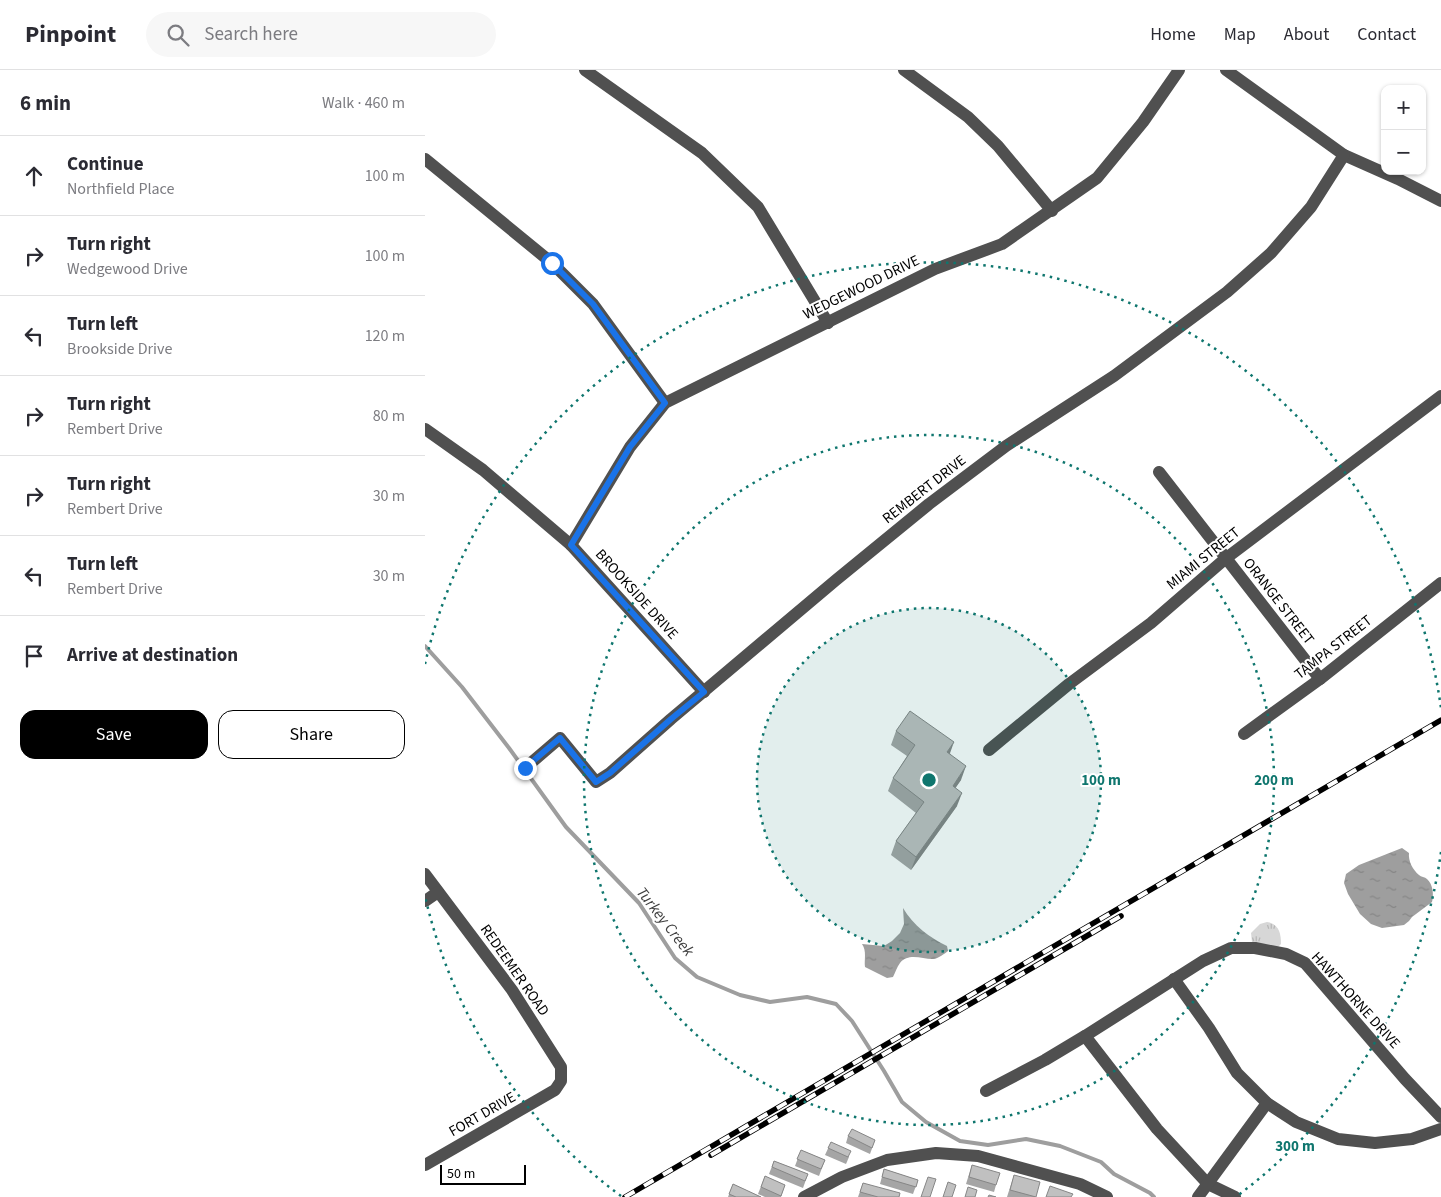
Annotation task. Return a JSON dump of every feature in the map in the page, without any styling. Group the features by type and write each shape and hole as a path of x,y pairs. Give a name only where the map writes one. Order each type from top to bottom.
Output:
{"street":[{"path":"585,70 703,153 758,207 828,323"},
{"path":"904,70 968,117 998,146 1052,211"},
{"name":"WEDGEWOOD DRIVE","path":"571,545 630,447 665,403 935,270 1002,244 1097,178 1143,122 1179,70"},
{"path":"1226,70 1344,155 1441,201"},
{"name":"REMBERT DRIVE","path":"525,768 560,738 596,782 610,773 671,719 929,504 1006,446 1114,376 1227,292 1271,253 1311,207 1344,155"},
{"path":"425,159 552,263 580,290 593,304 665,403"},
{"name":"MIAMI STREET","path":"989,750 1069,684 1151,623 1225,559 1441,396"},
{"name":"BROOKSIDE DRIVE","path":"425,429 483,470 571,545 704,692"},
{"name":"ORANGE STREET","path":"1159,472 1320,679"},
{"name":"TAMPA STREET","path":"1244,734 1320,679 1441,583"},
{"name":"REDEEMER ROAD","path":"425,874 512,990 561,1067 561,1081 555,1090"},
{"path":"425,902 438,892"},
{"name":"HAWTHORNE DRIVE","path":"986,1091 1045,1060 1203,961 1231,948 1255,948 1286,954 1305,963 1405,1079 1441,1117"},
{"path":"1173,979 1209,1028 1237,1073 1267,1103 1297,1122 1338,1139 1375,1143 1412,1139 1441,1129"},
{"path":"1085,1036 1157,1129 1208,1184 1235,1197"},
{"name":"FORT DRIVE","path":"425,1165 555,1090"},
{"path":"1198,1197 1267,1103"},
{"path":"808,1196 842,1177 887,1160 935,1153 978,1156 1080,1184 1107,1197"}],"green space":[{"path":"1267,922 1279,930 1281,944 1278,947 1252,942 1251,933 1260,924"}],"water":[{"path":"1402,848 1409,853 1410,862 1415,871 1431,884 1432,902 1404,925 1382,928 1371,924 1360,914 1344,883 1346,874 1359,865"},
{"path":"903,908 928,935 947,946 948,951 934,959 908,958 900,963 893,977 887,978 865,967 865,953 862,944 884,946 892,941 900,933 904,924"}],"building":[{"path":"910,711 954,742 947,752 966,766 953,786 962,793 916,857 896,841 924,802 893,778 915,745 896,731"},
{"path":"852,1129 875,1140 872,1148 848,1136"},
{"path":"831,1142 851,1151 848,1157 828,1148"},
{"path":"801,1150 825,1160 821,1169 797,1159"},
{"path":"774,1161 808,1174 805,1181 772,1167"},
{"path":"972,1165 1000,1173 996,1185 969,1177"},
{"path":"884,1169 918,1180 916,1187 882,1177"},
{"path":"1014,1175 1040,1182 1036,1197 1010,1190"},
{"path":"765,1176 785,1185 781,1196 761,1187"},
{"path":"928,1177 936,1179 930,1197 921,1197"},
{"path":"948,1182 956,1185 952,1197 943,1197"},
{"path":"863,1183 900,1193 899,1197 878,1197 860,1192"},
{"path":"733,1184 761,1197 736,1197 729,1194"},
{"path":"1050,1186 1073,1194 1071,1197 1046,1197"},
{"path":"968,1187 977,1190 975,1197 965,1197"}],"waterway":[{"name":"Turkey Creek","path":"425,646 462,687 566,827 639,903 675,958 697,977 740,995 770,1002 807,997 836,1004 852,1021 902,1102 926,1122 960,1141 988,1145 1026,1139 1060,1146 1101,1162 1114,1174 1154,1197"}],"railway":[{"path":"625,1197 1441,720"},
{"path":"711,1155 1121,916"}],"route":[{"path":"525,768 560,738 596,782 610,773 704,692 571,545 630,447 665,403 593,304 552,263"}]}
